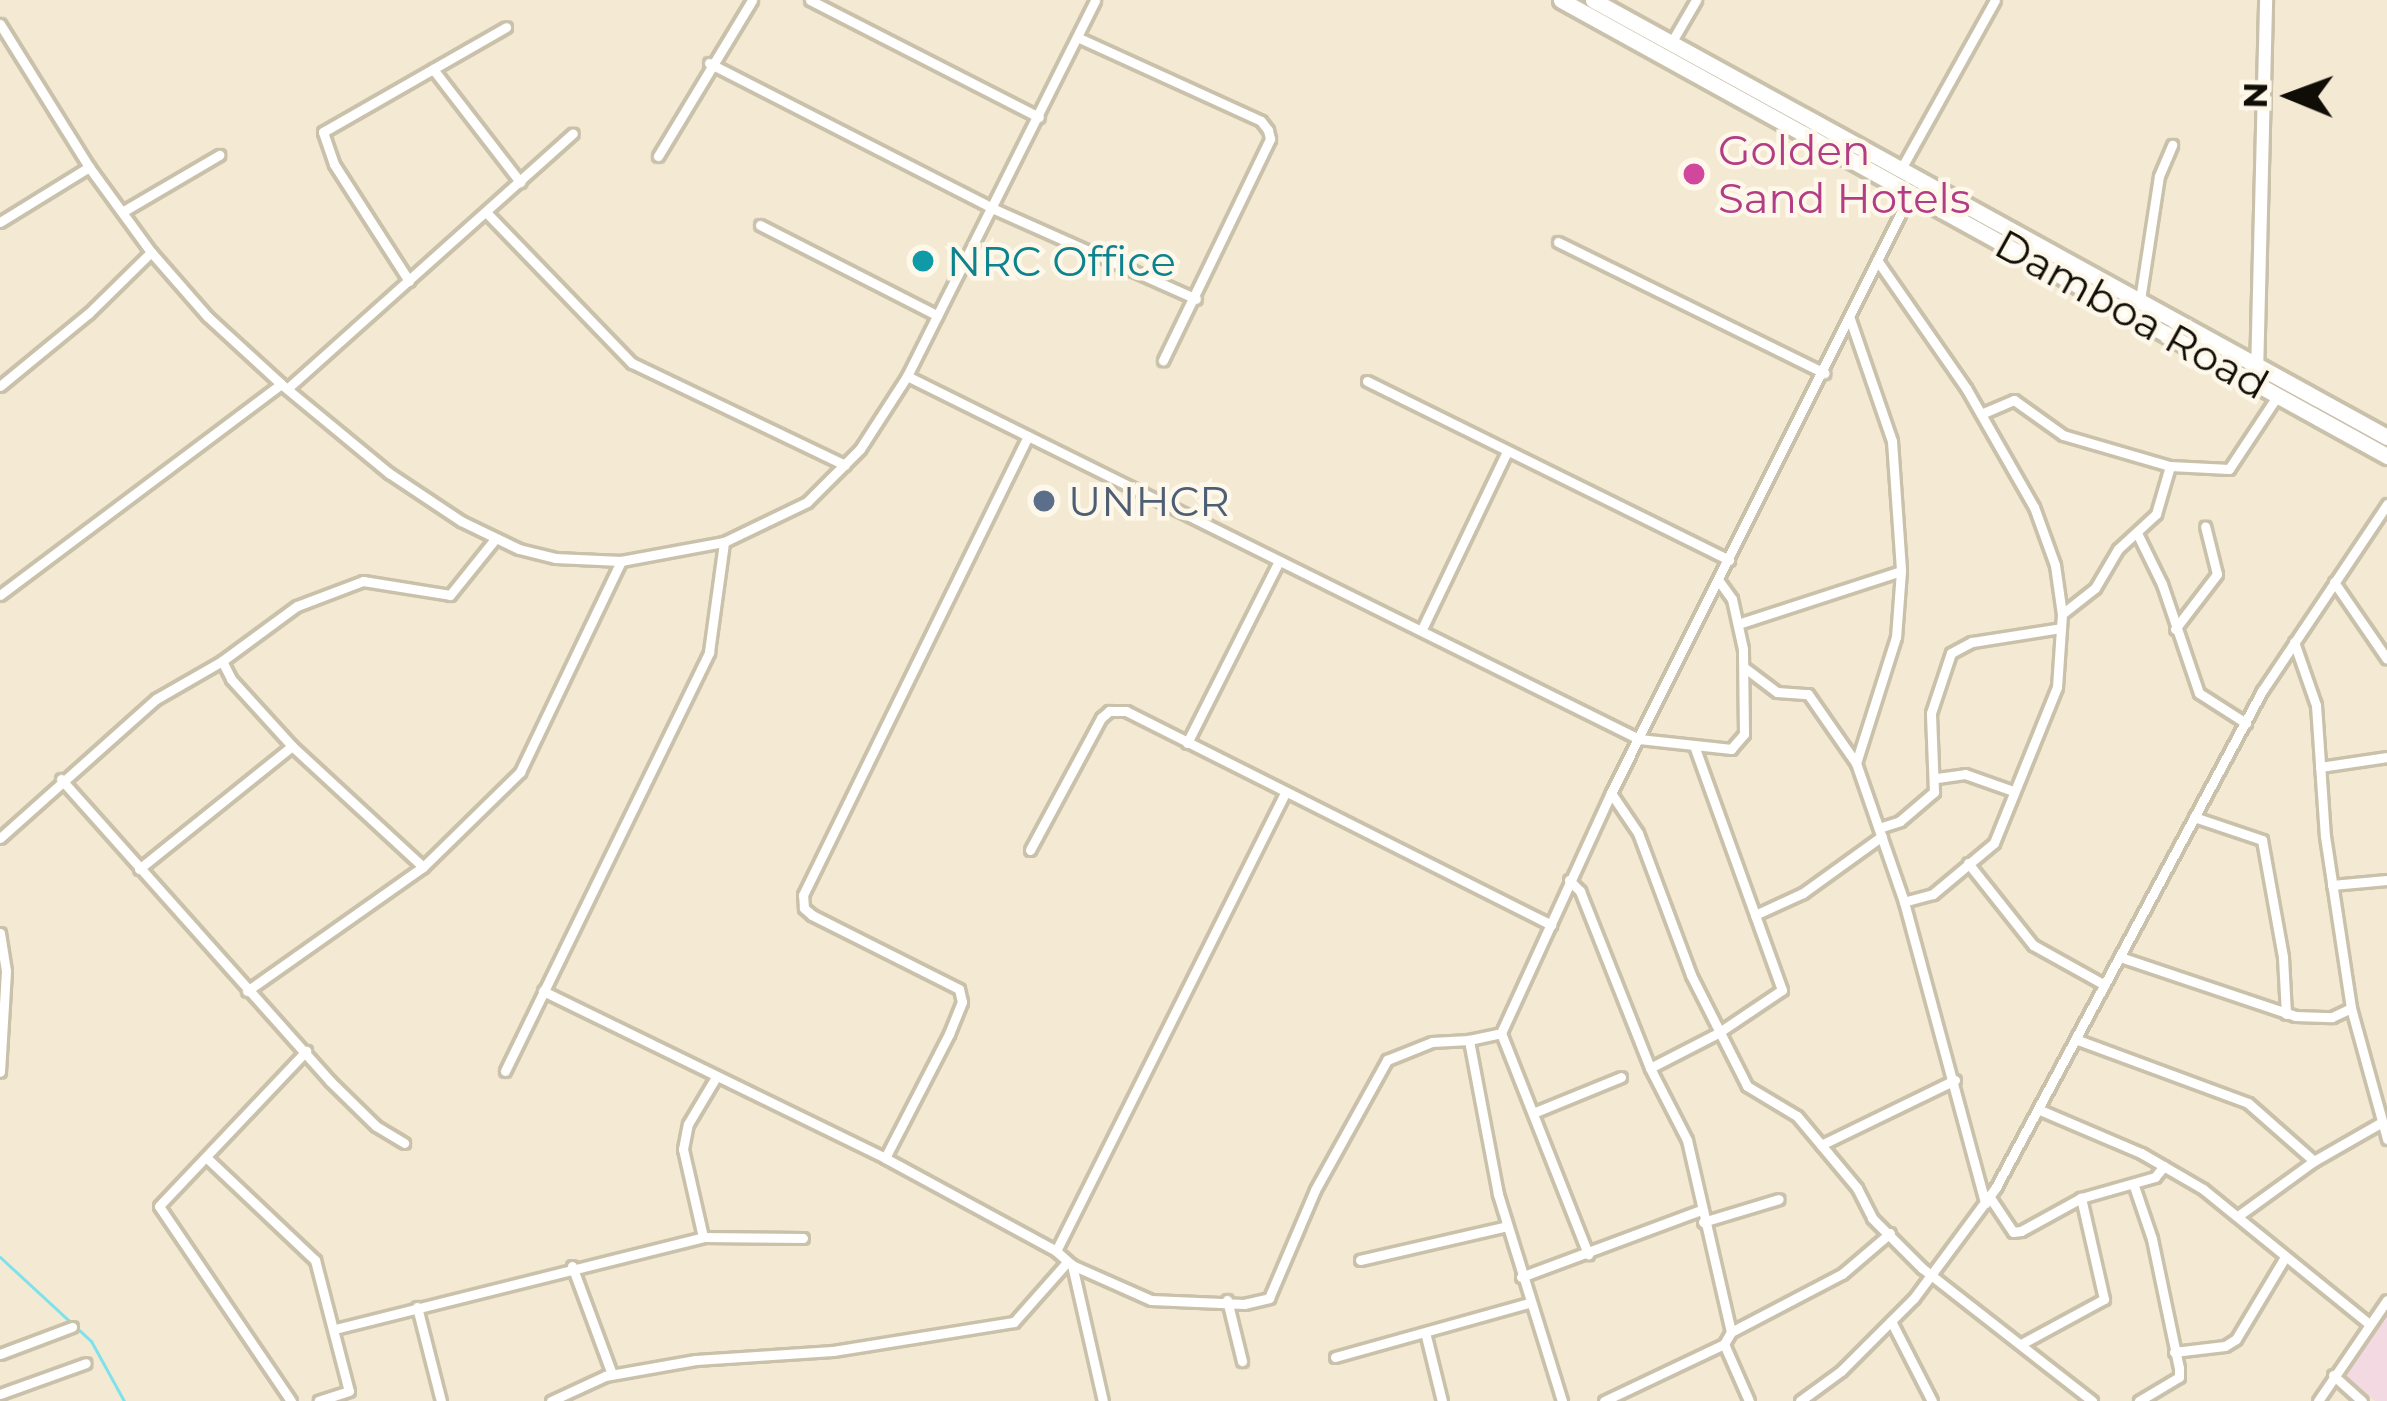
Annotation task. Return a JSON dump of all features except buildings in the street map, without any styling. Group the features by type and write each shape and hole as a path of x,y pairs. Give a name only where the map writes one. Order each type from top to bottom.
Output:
{"main road":[{"name":"Damboa Road","path":"1561,0 1901,169 2140,300 2257,374 2278,395 2387,456"},
{"name":"Damboa Road","path":"1592,0 1667,51 1911,192 2387,437"}],"street":[{"path":"658,156 709,63 752,0"},
{"path":"0,24 89,166 151,252 208,317 284,386 389,473 495,539 556,558 621,561 724,542 807,502 845,465 908,376 1095,0"},
{"path":"1667,51 1696,0"},
{"path":"2257,374 2266,0"},
{"path":"815,1 1039,117"},
{"path":"1901,169 1993,1"},
{"path":"410,280 334,164 323,132 506,27"},
{"path":"1077,37 1261,121 1268,130 1270,139 1196,299 1162,360"},
{"path":"709,63 994,209 1196,299"},
{"path":"433,69 520,182"},
{"path":"0,595 284,386 573,133"},
{"path":"2140,300 2159,176 2172,145"},
{"path":"122,212 219,155"},
{"path":"0,222 89,166"},
{"path":"1588,1254 1501,1033 1611,793 1911,192"},
{"path":"486,212 632,363 845,465"},
{"path":"760,225 937,315"},
{"path":"1558,242 1824,373"},
{"path":"0,386 89,313 151,252"},
{"path":"1877,260 1981,414 2034,507 2055,565 2062,614 2057,687 1994,844 1933,894 1904,902"},
{"path":"1850,319 1892,441 1901,572 1896,637 1856,763"},
{"path":"908,376 1639,740 1731,749 1739,742 1745,668 1732,599 1719,581"},
{"path":"1367,382 1729,560"},
{"path":"1981,414 2014,400 2063,435 2170,466 2229,470 2278,395"},
{"path":"885,1158 949,1034 962,1002 959,989 812,915 804,908 803,895 1028,436"},
{"path":"1422,629 1506,454"},
{"path":"2062,614 2095,588 2118,549 2162,504 2170,466"},
{"path":"1800,1401 1891,1321 1987,1199 2123,958 2246,723 2294,641 2387,504"},
{"path":"2175,628 2217,574 2206,526"},
{"path":"2138,533 2162,584 2199,693 2246,723"},
{"path":"0,838 156,699 222,662 297,606 363,581 450,595 495,539"},
{"path":"505,1071 709,652 724,542"},
{"path":"247,991 423,867 520,772 621,561"},
{"path":"1186,743 1279,561"},
{"path":"1738,624 1901,572"},
{"path":"2334,582 2387,659"},
{"path":"1755,916 1803,893 1934,791 1931,713 1951,653 1972,642 2061,628"},
{"path":"2294,641 2316,704 2332,884 2350,1008 2387,1139"},
{"path":"222,662 231,679 292,746 423,867"},
{"path":"1745,668 1777,692 1808,694 1856,763 1904,902 1987,1199 2013,1232 2081,1198 2134,1186 2164,1166"},
{"path":"1030,850 1109,711 1126,711 1551,925"},
{"path":"139,869 292,746"},
{"path":"1650,1068 1718,1033 1782,990 1694,746"},
{"path":"2320,766 2387,757"},
{"path":"1937,778 1965,774 2013,791"},
{"path":"61,779 247,991 376,1126 404,1143"},
{"path":"1056,1251 1285,793"},
{"path":"1611,793 1638,833 1718,1033 1747,1086 1797,1116 1857,1188 1872,1218 2086,1399"},
{"path":"2194,817 2262,840 2283,957 2286,1014"},
{"path":"1968,863 2033,945 2105,985"},
{"path":"1569,880 1592,918 1650,1068 1687,1140 1731,1333"},
{"path":"2332,884 2387,880"},
{"path":"0,933 6,971 0,1072"},
{"path":"2123,958 2286,1014 2310,1019 2350,1008"},
{"path":"543,991 885,1158 1056,1251 1069,1264 1151,1300 1244,1304 1269,1298 1315,1190 1388,1060 1432,1042 1501,1033"},
{"path":"1469,1040 1507,1226 1562,1401"},
{"path":"2078,1040 2248,1103 2314,1161"},
{"path":"291,1401 159,1205 306,1052"},
{"path":"1533,1113 1621,1076"},
{"path":"703,1237 683,1149 688,1124 716,1077"},
{"path":"1821,1144 1955,1080"},
{"path":"2040,1110 2164,1166 2238,1216 2368,1323"},
{"path":"2238,1216 2314,1161 2382,1122"},
{"path":"206,1156 315,1260 349,1390 319,1401"},
{"path":"2134,1186 2152,1239 2179,1377 2139,1401"},
{"path":"2023,1343 2104,1299 2081,1198"},
{"path":"1703,1222 1779,1199"},
{"path":"1521,1276 1701,1210"},
{"path":"1360,1260 1507,1226"},
{"path":"1604,1401 1724,1344 1731,1333 1842,1274 1891,1234"},
{"path":"335,1329 572,1266 703,1237 803,1238"},
{"path":"2174,1352 2225,1346 2236,1340 2285,1257"},
{"path":"551,1401 612,1375 741,1354 833,1351 1014,1322 1069,1264"},
{"path":"1069,1264 1103,1401"},
{"path":"572,1266 612,1375"},
{"path":"1227,1300 1243,1361"},
{"path":"2318,1401 2387,1300"},
{"path":"1335,1357 1426,1336 1528,1304"},
{"path":"416,1307 441,1401"},
{"path":"1891,1321 1932,1401"},
{"path":"0,1354 72,1327"},
{"path":"1426,1336 1442,1401"},
{"path":"1724,1344 1749,1401"},
{"path":"0,1394 86,1363"},
{"path":"2333,1375 2362,1401"},
{"path":"1820,1388 1826,1401"}],"shaded area":[{"path":"2387,1310 2387,1401 2375,1401 2338,1371"}],"waterway":[{"path":"0,1257 91,1341 124,1401"}],"place":[{"name":"Golden Sand Hotels","path":"1694,174"},
{"name":"NRC Office","path":"923,261"},
{"name":"UNHCR","path":"1044,501"}]}
